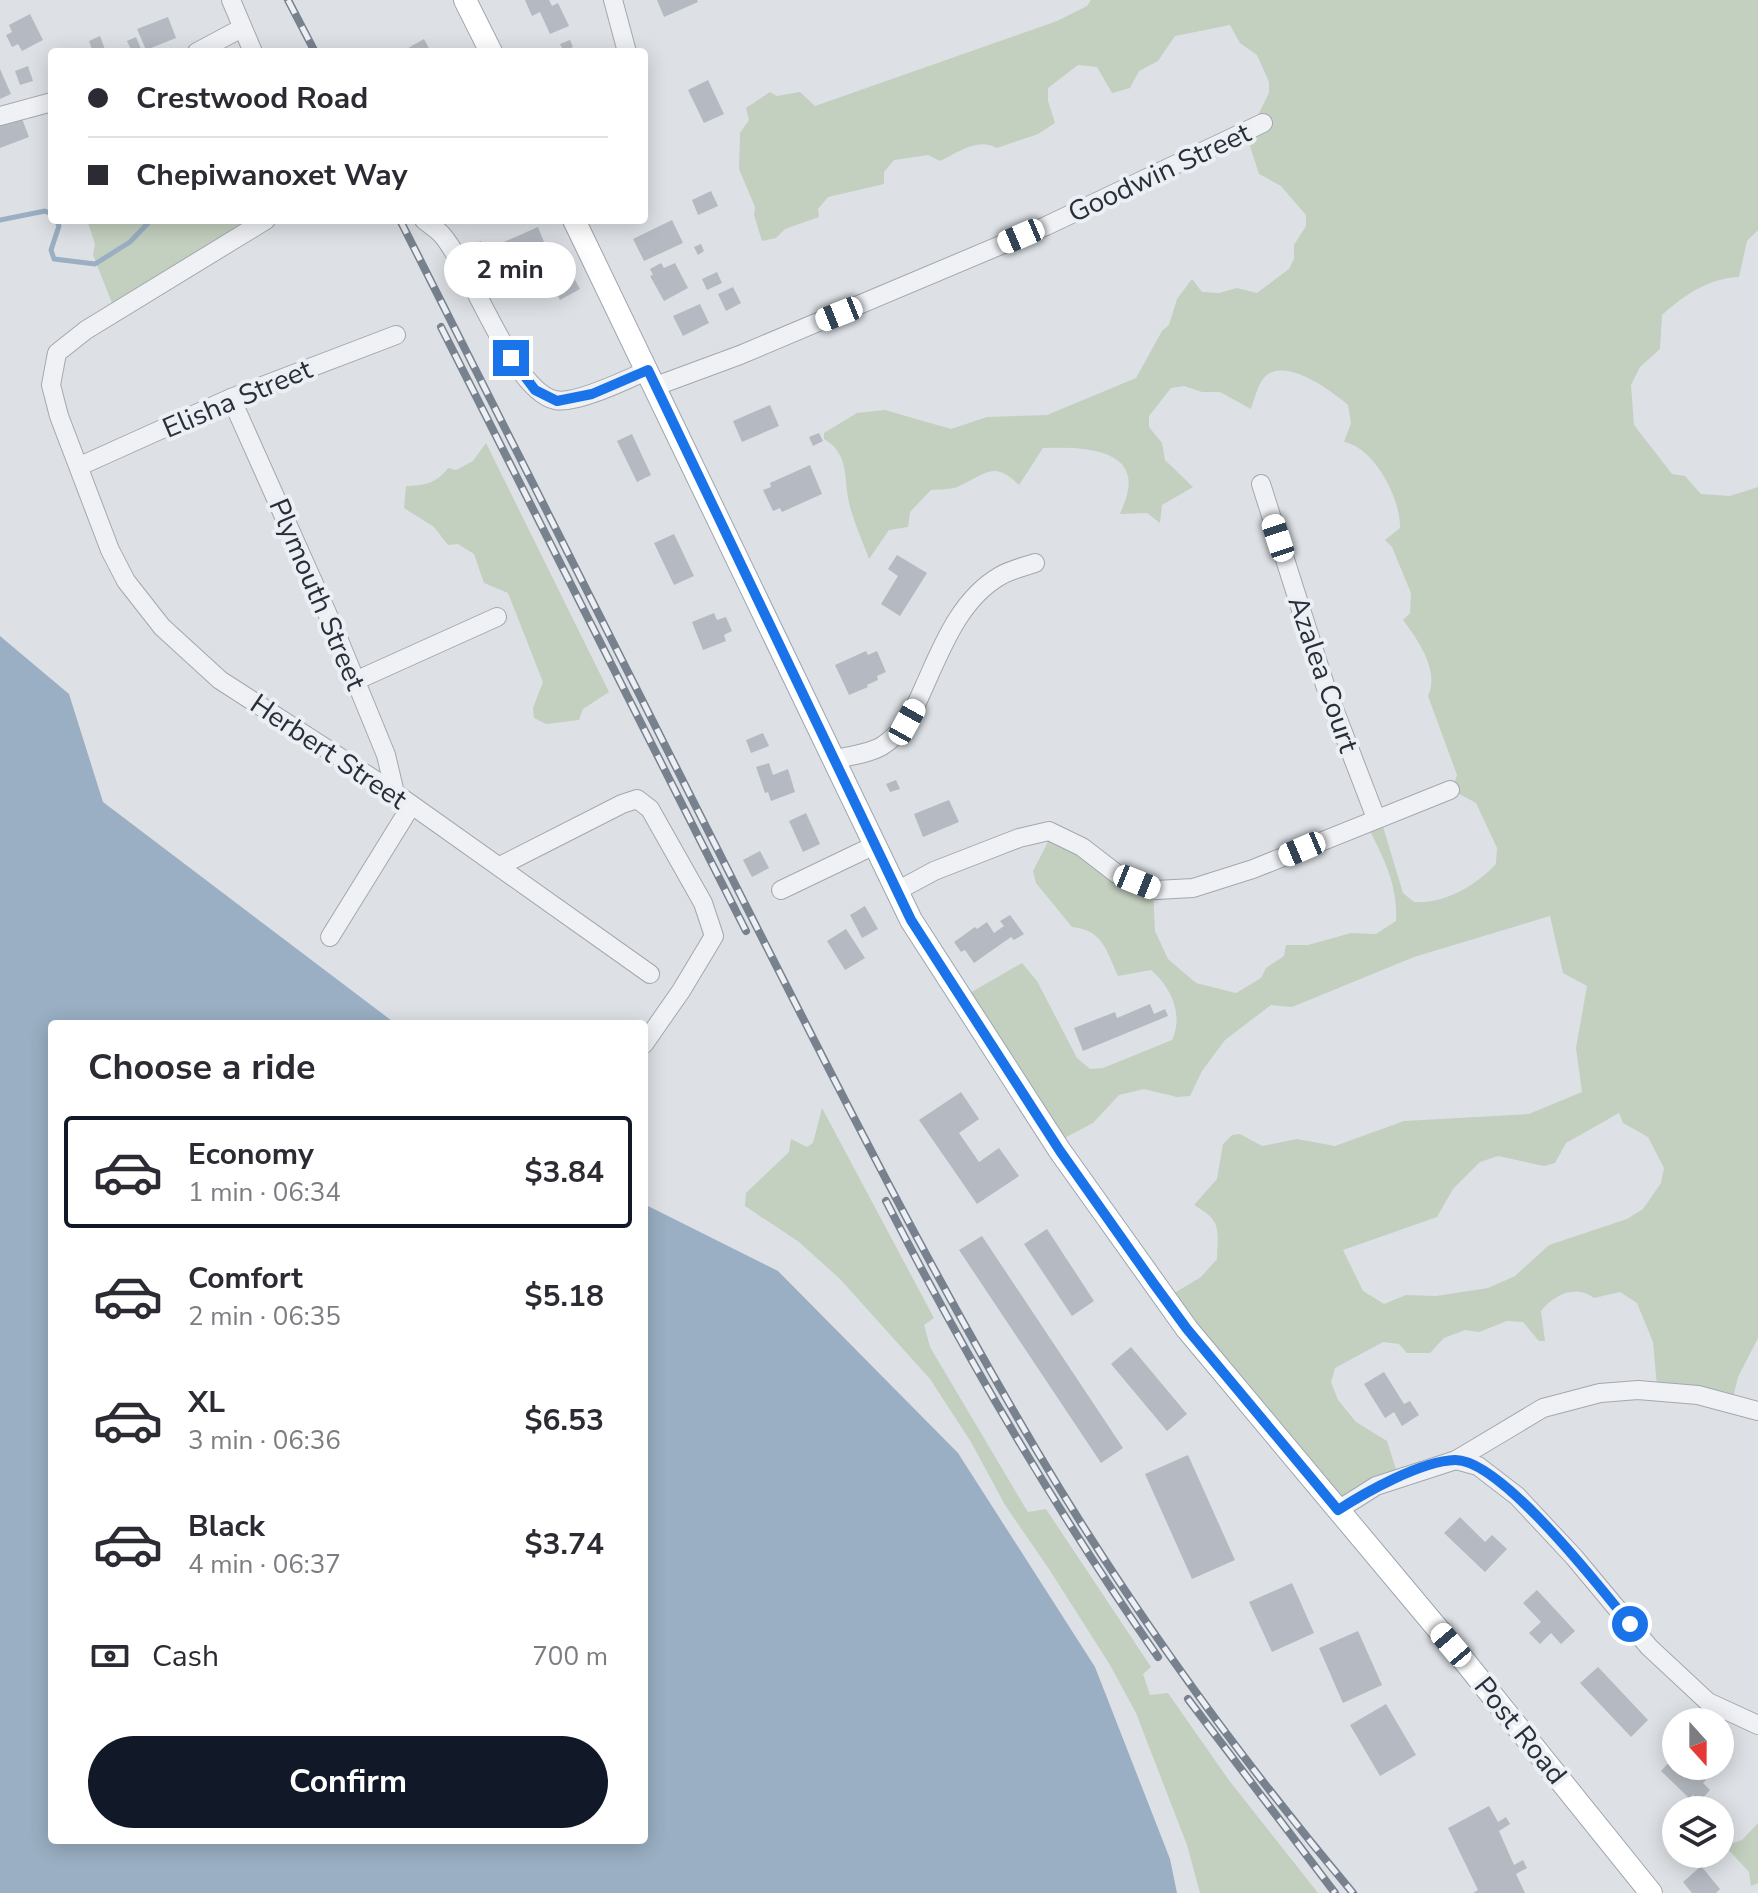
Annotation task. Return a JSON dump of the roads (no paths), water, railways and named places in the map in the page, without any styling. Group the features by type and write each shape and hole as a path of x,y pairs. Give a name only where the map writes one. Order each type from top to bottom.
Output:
{"main road":[{"path":"465,0 489,48"},
{"name":"Post Road","path":"576,224 911,920 1060,1151 1187,1329 1458,1653 1651,1893"}],"street":[{"path":"231,0 251,48"},
{"path":"613,0 626,48"},
{"path":"204,48 242,28"},
{"path":"0,116 48,103"},
{"name":"Goodwin Street","path":"429,224 443,236 476,288 511,358 535,390 557,401 740,355 1046,226 1263,123"},
{"name":"Herbert Street","path":"259,224 86,330 57,353 51,385 59,416 110,550 134,593 162,627 220,680 395,793 650,974"},
{"name":"Elisha Street","path":"80,466 231,398 396,335"},
{"name":"Plymouth Street","path":"231,398 282,507 386,755 395,793"},
{"name":"Azalea Court","path":"1261,484 1326,688 1376,818"},
{"path":"834,759 878,748 894,737 917,704 950,631 973,599 986,585 1003,574 1035,563"},
{"path":"355,681 497,617"},
{"path":"897,891 934,871 1019,838 1049,831 1082,847 1117,874 1156,890 1193,888 1253,869 1450,790"},
{"path":"500,866 622,804 637,799 650,809 703,903 714,936 648,1038"},
{"path":"330,937 411,806"},
{"path":"781,890 875,845"},
{"path":"1338,1510 1376,1486 1456,1460 1543,1408 1600,1393 1638,1390 1698,1395 1758,1411"},
{"path":"1456,1460 1478,1466 1517,1496 1574,1557 1649,1647 1708,1702 1758,1725"}],"water":[{"path":"0,636 69,694 103,802 391,1020 48,1020 48,1844 648,1844 648,1206 778,1271 958,1453 1095,1667 1170,1859 1177,1893 0,1893"}],"waterway":[{"path":"0,220 48,212"},
{"path":"58,224 51,250 54,259 95,264 130,242 147,224"}],"railway":[{"path":"288,0 313,48"},
{"path":"402,224 815,1042 923,1249 998,1384 1072,1509 1147,1623 1226,1733 1353,1893"},
{"path":"441,327 746,931"},
{"path":"886,1201 1014,1434 1158,1657"},
{"path":"1188,1699 1335,1893"}]}
